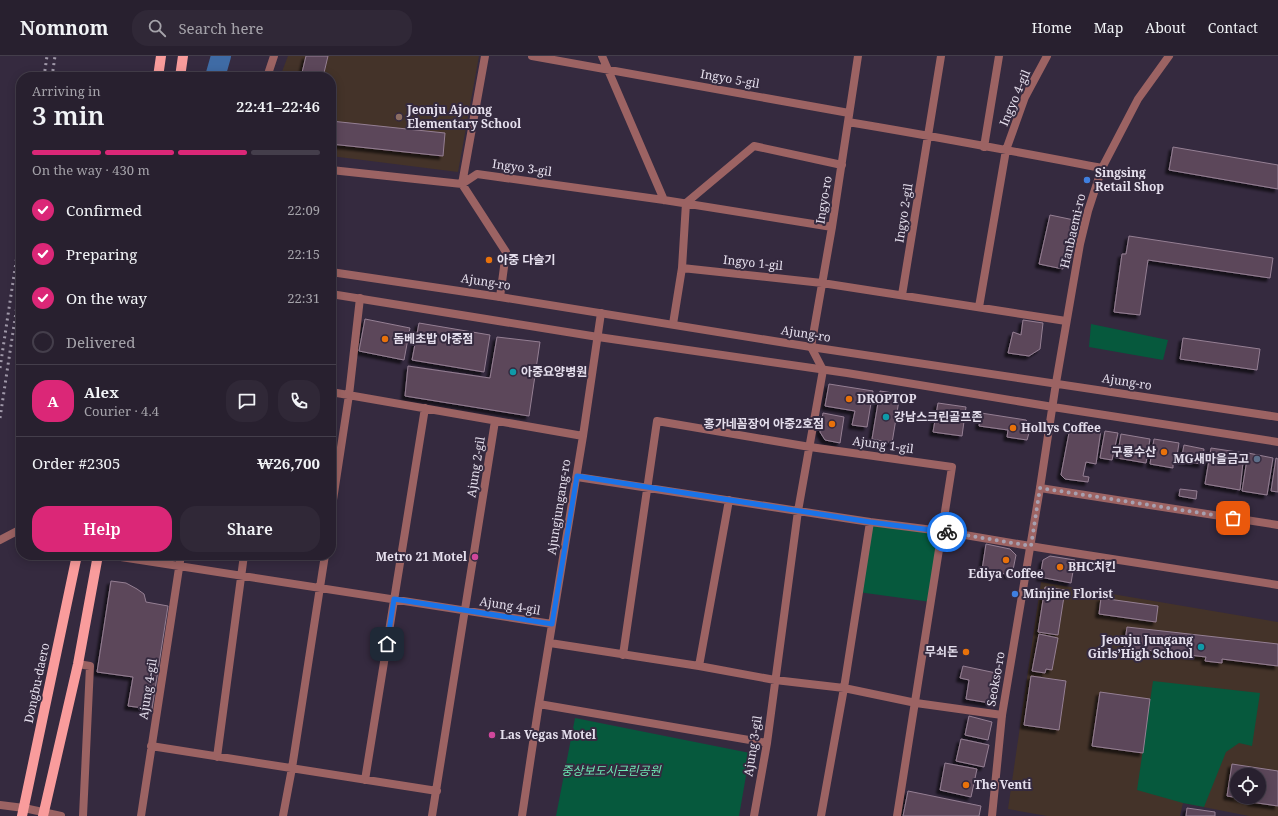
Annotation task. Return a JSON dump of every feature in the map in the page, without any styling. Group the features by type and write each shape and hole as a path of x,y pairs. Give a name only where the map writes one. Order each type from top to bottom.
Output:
{"main road":[{"path":"159,72 161,56"},
{"path":"181,72 183,56"},
{"name":"Dongbu-daero","path":"23,812 76,560"},
{"path":"44,815 78,664 97,560"}],"street":[{"path":"269,72 274,56"},
{"path":"485,56 462,184 506,252 500,296"},
{"name":"Ingyo 5-gil","path":"532,56 850,113"},
{"path":"602,56 664,200"},
{"name":"Ingyo-ro","path":"812,347 842,165 858,56"},
{"path":"929,135 941,56"},
{"name":"Ingyo 4-gil","path":"984,147 999,56"},
{"name":"Ingyo 4-gil","path":"979,307 1006,150 1025,97 1047,56"},
{"name":"Hanbaemi-ro","path":"1056,383 1066,322 1088,211 1102,168 1138,99 1170,56"},
{"path":"848,122 929,135 984,147 1102,168"},
{"name":"Ingyo 2-gil","path":"902,295 929,135"},
{"path":"673,324 682,268 686,204 754,146 842,165"},
{"path":"336,171 462,184"},
{"name":"Ingyo 3-gil","path":"462,184 476,174 664,200 832,227"},
{"name":"Ingyo 1-gil","path":"682,268 822,283"},
{"name":"Ajung-ro","path":"336,273 500,296 601,314 673,324 812,347 1278,417"},
{"path":"822,283 1066,322"},
{"path":"336,295 598,338 823,370 1278,442"},
{"path":"336,483 349,395 360,298"},
{"name":"Ajungjungang-ro","path":"522,816 577,476 601,314"},
{"path":"798,511 823,370 812,347"},
{"name":"Seokso-ro","path":"992,816 1002,715 1031,546 1056,383"},
{"path":"336,393 583,436"},
{"path":"365,780 425,408"},
{"name":"Ajung 2-gil","path":"480,517 495,420"},
{"path":"623,655 657,421 810,447"},
{"name":"Ajung 1-gil","path":"810,447 952,467 916,703"},
{"path":"577,476 870,522 942,531 1278,584"},
{"path":"1040,488 1278,525"},
{"path":"699,666 729,500"},
{"name":"Ajung 3-gil","path":"754,816 767,742 798,511"},
{"name":"Ajung 4-gil","path":"432,816 480,517"},
{"path":"821,816 844,688 870,522"},
{"path":"0,540 16,532"},
{"name":"Ajung 4-gil","path":"141,560 552,624"},
{"name":"Ajung 4-gil","path":"141,816 181,560"},
{"path":"217,757 243,560"},
{"path":"283,816 292,768 324,560"},
{"path":"550,643 699,666 775,680 844,688 916,703 1002,715"},
{"path":"78,664 90,666 83,816"},
{"path":"897,816 916,703"},
{"path":"539,704 767,742"},
{"path":"151,746 437,791"},
{"path":"0,805 23,812 61,816"}],"shaded area":[{"name":"Jeonju Ajoong Elementary School","path":"288,56 479,56 458,172 336,157 336,72 282,72"},
{"path":"1041,582 1278,622 1278,816 1249,816 1183,803 1180,816 1047,816 1008,809"}],"green space":[{"path":"1091,324 1168,340 1163,360 1089,347"},
{"path":"870,522 941,531 931,602 858,592"},
{"path":"1153,681 1260,693 1252,746 1239,743 1226,752 1204,807 1183,803 1137,790"},
{"name":"중상보도시근린공원","path":"575,718 750,753 739,816 556,816"}],"building":[{"path":"306,56 328,56 324,72 302,72"},
{"path":"336,122 445,133 443,156 336,145"},
{"path":"1173,147 1278,165 1278,189 1169,170"},
{"path":"1050,215 1074,220 1063,269 1039,264"},
{"path":"1129,236 1273,258 1270,278 1148,260 1140,315 1114,312 1122,254 1126,254"},
{"name":"돔베초밥 아중점","path":"365,319 410,328 404,360 359,351"},
{"path":"1023,320 1043,323 1040,349 1029,356 1008,353 1013,332 1021,335"},
{"path":"419,323 490,335 484,372 412,360"},
{"name":"아중요양병원","path":"497,337 540,342 529,416 405,396 408,366 490,378"},
{"path":"1183,338 1260,349 1257,370 1180,359"},
{"name":"DROPTOP","path":"829,384 873,391 867,427 852,425 855,411 825,406"},
{"name":"강남스크린골프존","path":"880,391 900,394 892,443 872,439"},
{"path":"938,403 966,407 962,436 933,432"},
{"name":"홍가네꼼장어 아중2호점","path":"823,413 844,417 840,443 825,440 820,432"},
{"name":"Hollys Coffee","path":"981,413 1026,420 1031,426 1027,440 1007,437 1008,430 979,426"},
{"path":"1076,426 1101,430 1096,464 1086,462 1083,476 1089,477 1088,482 1065,479 1061,475 1069,433"},
{"path":"1105,431 1118,433 1112,460 1100,458"},
{"path":"1121,434 1150,439 1146,463 1117,458"},
{"name":"구룡수산","path":"1154,439 1179,443 1176,462 1173,462 1173,468 1150,464"},
{"path":"1184,445 1204,449 1202,464 1181,461"},
{"path":"1211,448 1244,453 1240,490 1205,484"},
{"path":"1248,453 1273,458 1267,495 1242,491"},
{"path":"1276,458 1278,459 1278,492 1271,491"},
{"path":"1180,489 1197,491 1196,499 1179,496"},
{"path":"986,544 1010,549 1016,555 1012,575 982,570"},
{"path":"1050,556 1075,560 1071,583 1040,577 1043,560"},
{"path":"111,581 126,583 137,589 144,594 146,602 168,606 152,709 128,706 133,677 97,672"},
{"path":"1045,587 1065,590 1058,635 1038,632"},
{"path":"1101,598 1158,606 1156,622 1099,614"},
{"name":"Jeonju Jungang Girls’High School","path":"1127,627 1278,644 1278,666 1222,659 1222,663 1205,661 1206,657 1146,650 1146,653 1124,649"},
{"path":"1039,634 1058,638 1052,670 1046,669 1045,673 1032,671"},
{"path":"963,666 996,673 990,703 966,699 969,680 960,678"},
{"path":"1031,676 1066,681 1059,730 1024,725"},
{"path":"1100,692 1150,699 1143,753 1092,746"},
{"path":"969,716 992,722 988,740 965,735"},
{"path":"961,739 989,745 984,767 956,761"},
{"path":"945,763 977,769 971,797 940,790"},
{"path":"1232,764 1258,768 1231,768"},
{"path":"1266,769 1278,771 1278,806 1264,804 1266,804"},
{"path":"1230,777 1230,796 1227,796"},
{"path":"908,791 981,806 979,816 903,816"},
{"path":"1187,808 1215,812 1215,816 1186,816"}],"waterway":[{"path":"216,72 221,56"}],"railway":[{"path":"45,72 47,56"},
{"path":"53,72 55,56"},
{"path":"0,368 16,262"},
{"path":"0,418 16,312"}],"way so far":[{"path":"947,532 1031,546 1040,488 1233,518"}],"place":[{"name":"Jeonju Ajoong Elementary School","path":"399,117"},
{"name":"Singsing Retail Shop","path":"1087,180"},
{"name":"아중 다슬기","path":"489,260"},
{"name":"돔베초밥 아중점","path":"385,339"},
{"name":"아중요양병원","path":"513,372"},
{"name":"DROPTOP","path":"849,399"},
{"name":"강남스크린골프존","path":"886,417"},
{"name":"홍가네꼼장어 아중2호점","path":"832,424"},
{"name":"Hollys Coffee","path":"1013,428"},
{"name":"구룡수산","path":"1164,452"},
{"name":"MG새마을금고","path":"1257,459"},
{"name":"Metro 21 Motel","path":"475,557"},
{"name":"Ediya Coffee","path":"1006,560"},
{"name":"BHC치킨","path":"1060,567"},
{"name":"Minjine Florist","path":"1015,594"},
{"name":"Jeonju Jungang Girls’High School","path":"1201,647"},
{"name":"무쇠돈","path":"966,652"},
{"name":"Las Vegas Motel","path":"492,735"},
{"name":"The Venti","path":"966,785"}],"route":[{"path":"387,644 394,599 552,624 577,476 870,522 947,532"}]}
